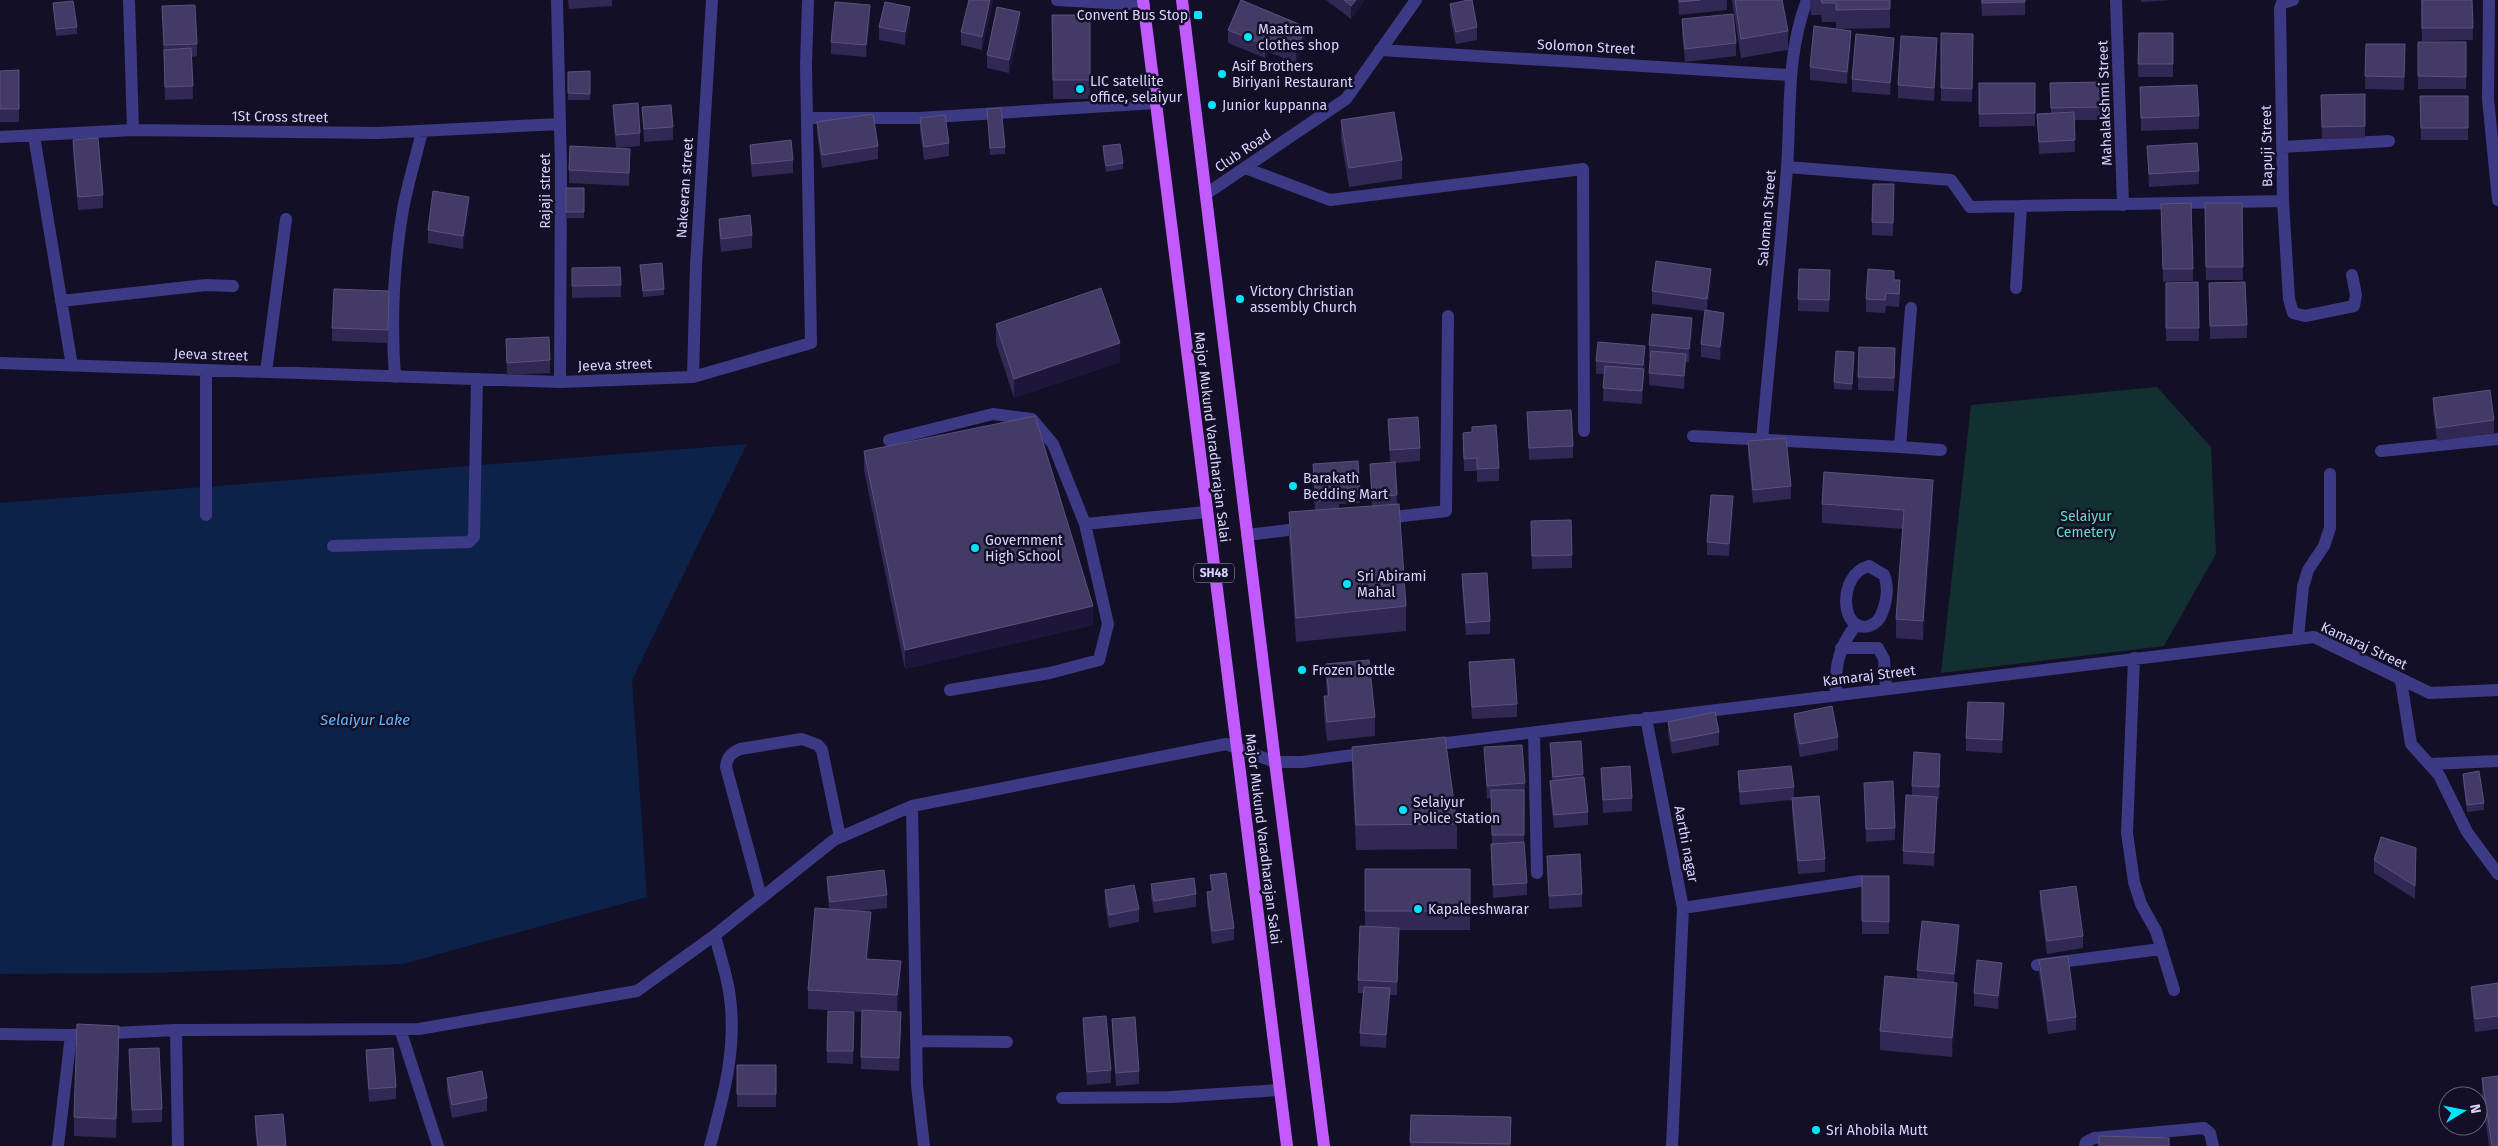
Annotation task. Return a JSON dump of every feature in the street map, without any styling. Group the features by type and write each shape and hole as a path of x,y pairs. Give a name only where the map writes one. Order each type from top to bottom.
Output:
{"main road":[{"name":"Major Mukund Varadharajan Salai","path":"1182,0 1324,1146"},
{"name":"Major Mukund Varadharajan Salai","path":"1143,2 1287,1146"}],"street":[{"path":"129,0 133,130"},
{"name":"Rajaji street","path":"556,0 560,124 560,382"},
{"name":"Nakeeran street","path":"693,377 696,265 712,0"},
{"name":"Jeeva street","path":"0,364 560,382 693,377 811,343 808,0"},
{"path":"1057,0 1143,2"},
{"name":"Club Road","path":"1206,194 1346,98 1416,0"},
{"name":"Saloman Street","path":"1762,440 1787,167 1790,75 1801,16 1807,0"},
{"name":"Mahalakshmi Street","path":"2116,0 2123,205"},
{"name":"Bapuji Street","path":"2293,0 2282,3 2280,8 2282,201 2289,299 2293,313 2298,316 2354,306 2356,301 2352,275"},
{"path":"2489,0 2488,98 2498,200"},
{"name":"Solomon Street","path":"1380,50 1790,75"},
{"path":"808,118 919,118 1156,103"},
{"name":"1St Cross street","path":"0,137 133,130 377,133 560,124"},
{"path":"395,377 392,342 403,210 422,131"},
{"path":"34,136 72,366"},
{"path":"2282,147 2389,141"},
{"path":"1787,167 1951,180 1970,207 2282,201"},
{"path":"1244,168 1330,200 1583,169 1584,431"},
{"path":"2016,288 2021,206"},
{"path":"266,372 286,219"},
{"path":"61,301 206,285 233,286"},
{"path":"1900,447 1911,308"},
{"path":"1370,520 1446,511 1448,316"},
{"path":"206,370 206,515"},
{"path":"333,546 469,542 474,537 477,379"},
{"path":"889,440 993,414 1032,419 1053,444 1085,524 1108,624 1099,660 1050,673 950,690"},
{"path":"1693,436 1942,450"},
{"path":"2381,451 2498,439"},
{"path":"2298,638 2303,587 2308,570 2324,546 2330,528 2330,474"},
{"path":"1085,524 1206,512"},
{"path":"1247,535 1313,527"},
{"path":"1869,566 1876,568 1884,575 1887,586 1885,603 1881,616 1874,623 1865,626 1856,625 1849,616 1846,606 1848,587 1857,571 1869,566"},
{"path":"1836,695 1836,671 1841,648 1856,625"},
{"name":"Kamaraj Street","path":"1418,747 2314,637 2401,681 2430,693 2498,690"},
{"path":"1841,648 1878,648 1884,659 1886,689"},
{"path":"2134,658 2127,833 2134,882 2141,904 2156,931 2174,990"},
{"path":"2401,681 2411,744 2430,764 2446,786 2467,832 2498,874"},
{"name":"Aarthi nagar","path":"1646,718 1683,908 1672,1146"},
{"path":"1534,732 1537,873"},
{"path":"761,897 726,767 727,760 732,752 802,739 818,745 822,750 840,837"},
{"path":"0,1034 71,1034 176,1030 419,1029 637,991 834,840 912,806 1226,744 1236,746 1275,762 1302,762 1380,752"},
{"path":"2430,764 2498,761"},
{"path":"912,806 918,1041 917,1085 923,1141"},
{"path":"1683,908 1860,881"},
{"path":"710,1146 727,1083 732,1036 729,991 719,930"},
{"path":"2037,965 2161,949"},
{"path":"176,1030 178,1146"},
{"path":"400,1030 438,1146"},
{"path":"58,1146 71,1034"},
{"path":"918,1041 1007,1042"},
{"path":"1062,1098 1171,1098 1279,1090"},
{"path":"2085,1146 2086,1142 2094,1138 2204,1128 2210,1133 2213,1146"}],"green space":[{"name":"Selaiyur Cemetery","path":"2157,387 2211,447 2216,554 2164,646 1941,673 1971,405"}],"water":[{"name":"Selaiyur Lake","path":"747,444 632,680 647,897 403,964 152,973 0,974 0,503"}],"building":[{"path":"969,0 990,0 982,37 961,32"},
{"path":"1241,0 1306,27 1296,51 1268,39 1265,45 1228,30"},
{"path":"1344,0 1356,0 1351,6"},
{"path":"1472,0 1477,27 1456,32 1450,4"},
{"path":"1679,0 1700,0 1679,2"},
{"path":"1735,0 1782,0 1788,31 1741,39"},
{"path":"1821,0 1890,0 1890,9 1836,10 1836,3 1822,3"},
{"path":"1982,0 2025,0 2025,2 1982,3"},
{"path":"2422,0 2472,0 2473,28 2422,28"},
{"path":"73,1 77,27 56,29 53,3"},
{"path":"835,2 870,5 866,45 831,42"},
{"path":"885,2 910,7 905,32 879,27"},
{"path":"195,5 197,44 164,45 162,6"},
{"path":"997,7 1020,12 1009,60 987,55"},
{"path":"1733,14 1736,43 1685,49 1682,19"},
{"path":"1052,15 1090,15 1090,80 1053,80"},
{"path":"1814,26 1851,31 1847,72 1810,67"},
{"path":"1941,33 1973,34 1972,89 1941,88"},
{"path":"2139,33 2173,33 2173,64 2138,64"},
{"path":"1856,34 1894,38 1890,83 1852,79"},
{"path":"1901,36 1937,38 1934,88 1898,85"},
{"path":"2418,42 2466,42 2466,77 2418,76"},
{"path":"2366,44 2405,44 2404,77 2365,76"},
{"path":"191,48 193,86 165,87 164,50"},
{"path":"19,70 19,109 0,109 0,71"},
{"path":"590,71 590,94 568,93 568,72"},
{"path":"2100,82 2101,107 2051,108 2050,83"},
{"path":"1979,83 2035,83 2035,113 1979,114"},
{"path":"2197,85 2199,116 2141,118 2140,87"},
{"path":"2365,94 2365,126 2322,127 2321,95"},
{"path":"2420,96 2468,96 2468,128 2421,128"},
{"path":"638,103 640,133 616,135 613,105"},
{"path":"671,105 673,127 644,129 642,107"},
{"path":"1001,108 1005,147 990,148 987,109"},
{"path":"1394,112 1402,160 1349,168 1341,120"},
{"path":"2074,112 2075,140 2039,142 2037,114"},
{"path":"873,114 878,146 822,155 817,122"},
{"path":"945,115 949,143 924,147 920,118"},
{"path":"98,138 103,195 78,197 73,140"},
{"path":"791,140 793,160 752,164 750,145"},
{"path":"2197,143 2199,171 2149,174 2147,146"},
{"path":"1120,144 1123,163 1106,166 1103,146"},
{"path":"570,146 630,149 629,173 569,170"},
{"path":"1873,184 1894,184 1893,223 1872,222"},
{"path":"566,188 584,188 584,212 566,212"},
{"path":"433,191 469,197 463,236 428,230"},
{"path":"2191,203 2193,269 2163,269 2161,204"},
{"path":"2205,203 2242,203 2243,267 2206,267"},
{"path":"750,215 752,235 721,239 719,219"},
{"path":"1656,261 1711,269 1707,299 1652,291"},
{"path":"662,263 664,289 643,291 640,265"},
{"path":"620,267 621,285 572,286 572,268"},
{"path":"1799,269 1830,270 1829,300 1798,299"},
{"path":"1868,269 1894,271 1894,280 1900,280 1899,294 1886,293 1885,300 1866,299"},
{"path":"2198,282 2199,328 2166,328 2166,283"},
{"path":"2245,282 2247,325 2210,326 2209,283"},
{"path":"1101,288 1120,343 1014,379 996,324"},
{"path":"334,289 389,291 388,330 332,328"},
{"path":"1705,310 1724,313 1720,347 1701,344"},
{"path":"1652,314 1692,318 1689,349 1649,345"},
{"path":"549,337 550,360 507,363 506,339"},
{"path":"1598,342 1645,346 1643,365 1596,361"},
{"path":"1859,347 1895,348 1894,378 1858,377"},
{"path":"1651,351 1686,354 1684,376 1649,373"},
{"path":"1836,351 1854,352 1852,384 1834,382"},
{"path":"1605,366 1644,369 1642,391 1603,388"},
{"path":"2490,390 2494,420 2437,428 2433,398"},
{"path":"1571,410 1573,446 1529,448 1527,412"},
{"name":"Government High School","path":"1035,416 1093,606 905,650 864,451"},
{"path":"1418,417 1420,448 1390,450 1388,419"},
{"path":"1496,425 1499,468 1477,469 1477,458 1464,459 1463,433 1472,432 1472,427"},
{"path":"1786,438 1791,486 1753,490 1748,441"},
{"path":"1358,461 1360,490 1338,491 1339,499 1316,501 1313,464"},
{"path":"1395,462 1397,495 1372,497 1370,464"},
{"path":"1824,472 1933,480 1923,621 1896,619 1904,510 1822,504"},
{"path":"1711,495 1733,496 1729,544 1707,542"},
{"name":"Sri Abirami Mahal","path":"1399,504 1406,606 1296,618 1289,512"},
{"path":"1571,520 1572,555 1532,556 1531,521"},
{"path":"1487,573 1490,621 1466,623 1462,574"},
{"path":"1514,659 1517,704 1472,707 1469,662"},
{"path":"1369,660 1375,717 1327,722 1324,696 1329,696 1326,664"},
{"path":"1968,702 2004,703 2002,740 1966,738"},
{"path":"1832,706 1838,737 1800,744 1794,714"},
{"path":"1715,712 1719,732 1672,741 1668,722"},
{"name":"Selaiyur Police Station","path":"1445,737 1457,824 1356,825 1352,747"},
{"path":"1581,741 1583,774 1553,777 1550,743"},
{"path":"1522,745 1525,783 1487,786 1484,747"},
{"path":"1914,752 1940,754 1939,787 1912,786"},
{"path":"1630,766 1632,798 1603,800 1601,768"},
{"path":"1791,766 1794,787 1740,792 1738,771"},
{"path":"2479,771 2484,803 2467,805 2463,774"},
{"path":"1584,777 1588,812 1554,815 1550,781"},
{"path":"1893,781 1895,828 1866,829 1864,783"},
{"path":"1491,790 1524,790 1524,835 1492,835"},
{"path":"1906,795 1937,797 1934,853 1903,851"},
{"path":"1819,796 1825,859 1798,861 1792,798"},
{"path":"2381,837 2416,848 2415,886 2374,860"},
{"path":"1524,842 1527,883 1493,885 1491,844"},
{"path":"1580,854 1582,894 1549,896 1547,856"},
{"path":"1365,869 1470,869 1470,911 1365,911"},
{"path":"884,870 887,895 830,902 827,877"},
{"path":"1226,873 1234,928 1212,931 1207,892 1213,891 1210,875"},
{"path":"1862,876 1889,876 1889,922 1862,921"},
{"path":"1194,878 1196,894 1154,901 1151,884"},
{"path":"1134,885 1139,909 1109,915 1105,890"},
{"path":"2076,886 2083,936 2047,941 2040,891"},
{"path":"815,908 871,912 866,959 901,961 897,995 808,990"},
{"path":"1922,921 1959,925 1954,974 1917,970"},
{"path":"1360,926 1399,928 1397,982 1358,980"},
{"path":"2068,956 2076,1017 2048,1021 2039,960"},
{"path":"1977,960 2002,963 1998,996 1974,993"},
{"path":"1885,976 1957,983 1952,1038 1880,1031"},
{"path":"2498,983 2498,1016 2475,1019 2471,987"},
{"path":"1364,987 1390,988 1386,1035 1360,1033"},
{"path":"862,1010 901,1012 899,1058 861,1057"},
{"path":"828,1011 854,1012 853,1051 827,1051"},
{"path":"1106,1016 1111,1070 1087,1072 1083,1018"},
{"path":"1135,1017 1139,1071 1116,1073 1112,1019"},
{"path":"77,1024 119,1026 116,1119 74,1117"},
{"path":"159,1048 162,1109 132,1110 129,1049"},
{"path":"393,1048 396,1087 369,1089 366,1050"},
{"path":"737,1065 776,1065 776,1094 737,1094"},
{"path":"482,1071 487,1098 452,1105 447,1078"},
{"path":"2498,1076 2498,1146 2492,1146 2488,1119 2488,1086 2483,1086 2482,1078"},
{"path":"283,1114 286,1146 258,1146 255,1116"},
{"path":"1411,1115 1511,1117 1510,1144 1410,1142"},
{"path":"2099,1136 2169,1138 2169,1146 2099,1146"}],"place":[{"name":"Convent Bus Stop","path":"1198,15"},
{"name":"Maatram clothes shop","path":"1248,37"},
{"name":"Asif Brothers Biriyani Restaurant","path":"1222,74"},
{"name":"LIC satellite office, selaiyur","path":"1080,89"},
{"name":"Junior kuppanna","path":"1212,105"},
{"name":"Victory Christian assembly Church","path":"1240,299"},
{"name":"Barakath Bedding Mart","path":"1293,486"},
{"name":"Government High School","path":"975,548"},
{"name":"Sri Abirami Mahal","path":"1347,584"},
{"name":"Frozen bottle","path":"1302,670"},
{"name":"Selaiyur Police Station","path":"1403,810"},
{"name":"Kapaleeshwarar","path":"1418,909"},
{"name":"Sri Ahobila Mutt","path":"1816,1130"}]}
